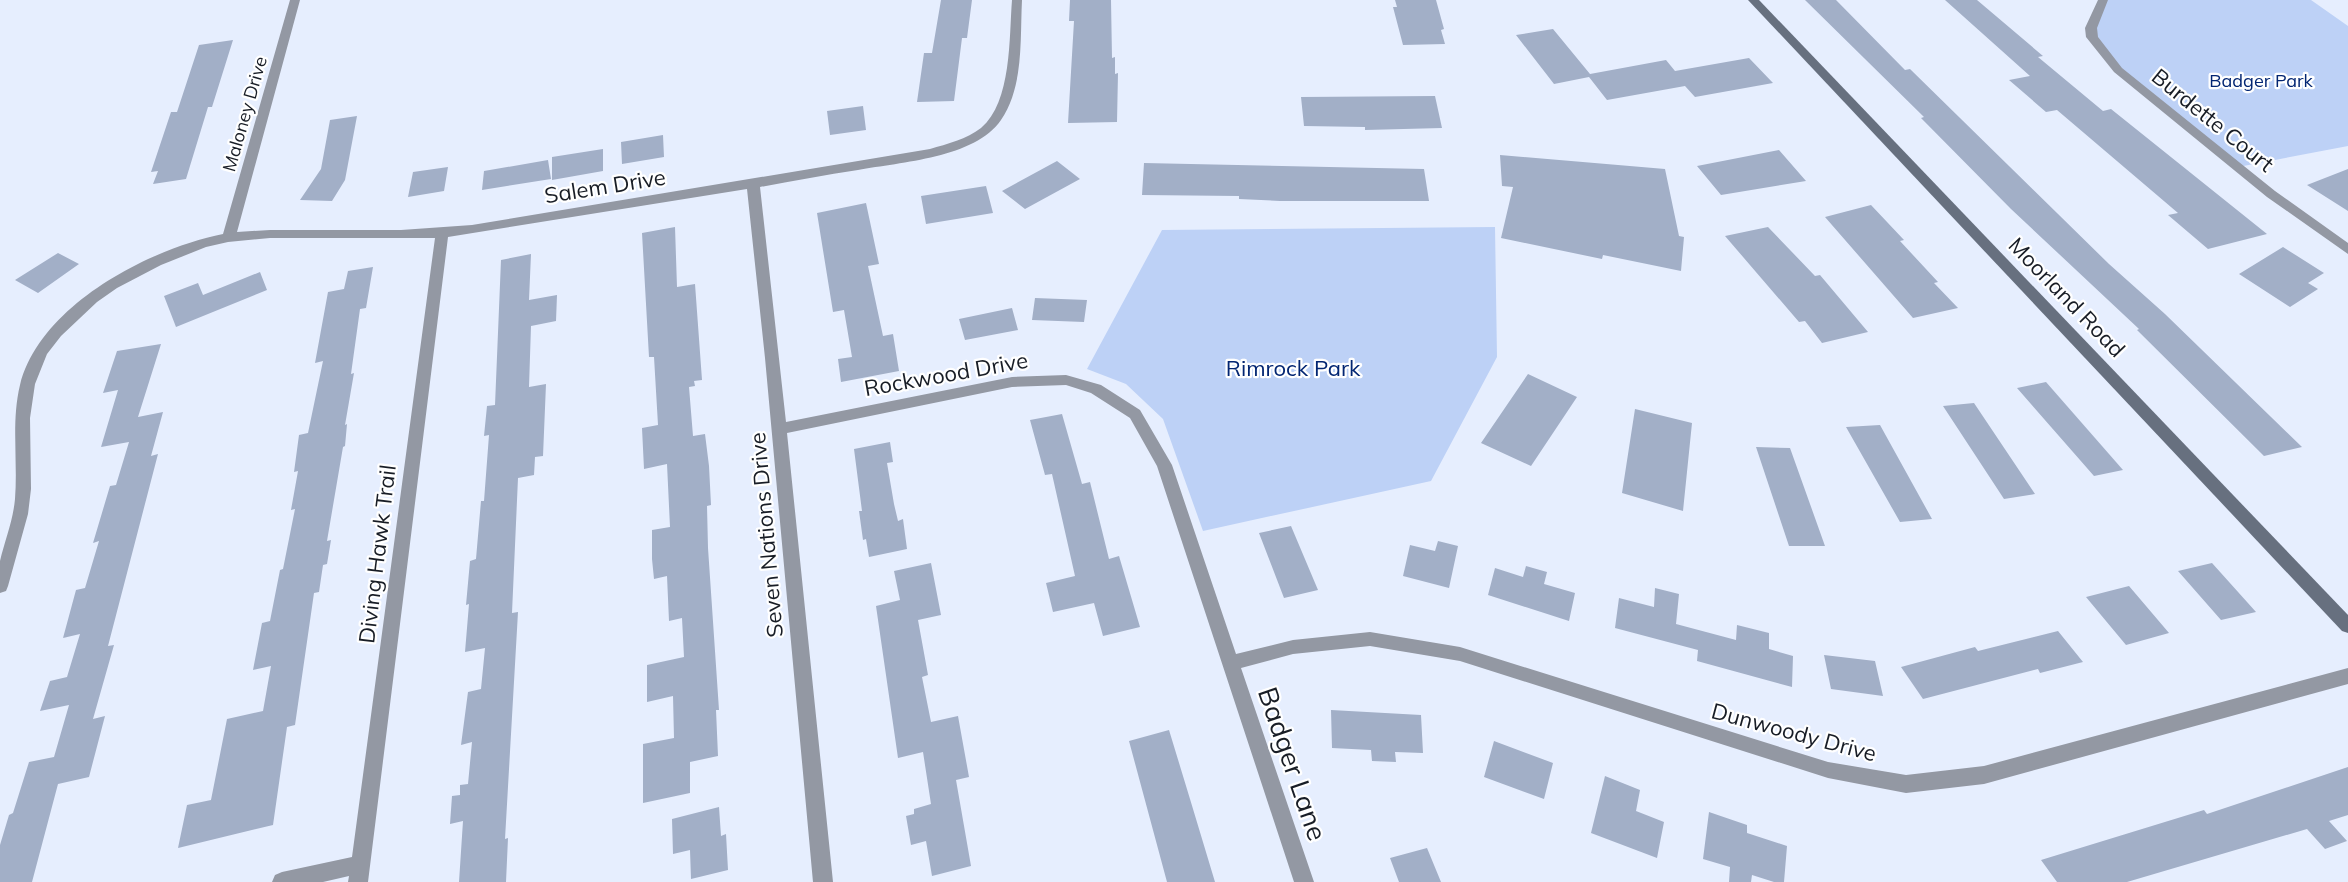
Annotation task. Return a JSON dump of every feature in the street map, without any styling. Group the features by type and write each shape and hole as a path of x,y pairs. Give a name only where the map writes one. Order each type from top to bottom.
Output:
{"street":[{"name":"Maloney Drive","path":"229,237 295,0"},
{"name":"Salem Drive","path":"0,586 14,548 24,490 22,417 29,378 41,352 64,324 96,297 129,275 202,243 229,237 261,234 442,232 753,184 932,153 956,145 982,132 999,116 1010,79 1017,0"},
{"name":"Moorland Road","path":"1753,0 2150,415 2348,626"},
{"name":"Burdette Court","path":"2103,0 2091,28 2092,37 2118,70 2271,194 2348,249"},
{"name":"Seven Nations Drive","path":"753,184 779,429 804,717 823,882"},
{"name":"Diving Hawk Trail","path":"359,873 442,232"},
{"name":"Rockwood Drive","path":"779,429 1012,382 1066,380 1096,388 1135,414 1164,465 1229,663"},
{"name":"Dunwoody Drive","path":"1229,663 1293,647 1370,639 1461,654 1828,770 1906,784 1984,775 2348,676"},
{"name":"Badger Lane","path":"1229,663 1304,882"},
{"path":"282,882 359,873"}],"green space":[{"name":"Badger Park","path":"2103,0 2311,0 2348,26 2348,146 2238,167 2118,70 2092,37"},
{"name":"Rimrock Park","path":"1495,227 1497,357 1431,481 1203,531 1163,419 1126,384 1087,369 1162,230"}],"building":[{"path":"941,0 972,0 967,38 962,38 954,101 917,102 924,53 932,53"},
{"path":"1070,0 1111,0 1112,58 1115,57 1115,74 1118,73 1117,122 1068,123 1074,21 1069,21"},
{"path":"1395,0 1436,0 1444,29 1441,30 1445,44 1403,45 1393,7 1397,7"},
{"path":"1805,0 1836,0 1905,70 1910,69 2109,264 2165,314 2302,447 2264,456 2137,330 2139,329 2011,209 1921,118 1924,117"},
{"path":"1945,0 1977,0 2043,56 2038,57 2103,111 2111,109 2267,234 2208,249 2168,215 2178,213 2057,110 2046,112 2009,80 2030,76"},
{"path":"1553,29 1590,74 1666,60 1675,71 1749,58 1773,83 1695,97 1685,86 1607,100 1589,77 1554,84 1516,35"},
{"path":"233,40 212,107 208,107 186,179 153,184 158,171 151,172 171,112 177,112 199,45"},
{"path":"1435,96 1442,128 1365,130 1365,127 1304,126 1301,97"},
{"path":"863,106 866,130 830,135 827,111"},
{"path":"357,116 345,180 332,201 300,200 321,169 330,120"},
{"path":"663,135 664,157 622,164 621,142"},
{"path":"603,149 603,171 552,180 552,157"},
{"path":"1779,150 1806,181 1721,195 1697,166"},
{"path":"1500,155 1665,169 1679,236 1684,237 1681,271 1603,255 1602,259 1501,238 1513,187 1502,186"},
{"path":"548,160 551,179 482,190 484,171"},
{"path":"1057,161 1080,179 1025,209 1002,191"},
{"path":"1144,163 1424,169 1429,201 1280,201 1239,199 1239,196 1142,195"},
{"path":"448,167 444,191 408,197 413,172"},
{"path":"2348,169 2348,211 2307,185"},
{"path":"986,186 993,213 926,224 921,196"},
{"path":"866,203 879,264 868,266 883,336 893,334 899,371 841,382 838,359 852,357 844,310 833,312 817,213"},
{"path":"1871,205 1904,240 1900,241 1938,282 1934,283 1958,308 1913,318 1825,217"},
{"path":"675,227 677,287 695,284 702,380 694,381 695,386 689,387 693,436 705,434 709,466 711,505 707,506 708,548 719,710 716,710 718,756 690,762 690,793 643,803 643,744 674,738 673,696 647,702 647,665 684,657 682,618 669,621 667,576 654,579 652,559 652,530 670,527 667,464 644,469 642,428 658,425 654,357 649,357 642,233"},
{"path":"1768,227 1815,276 1820,275 1868,332 1822,343 1805,321 1799,322 1725,236"},
{"path":"2283,247 2324,273 2308,283 2318,289 2290,307 2239,274"},
{"path":"58,253 79,264 38,293 15,280"},
{"path":"531,254 529,300 557,295 556,321 531,326 529,387 546,384 543,456 535,457 534,475 518,478 512,613 518,612 505,839 508,838 506,882 459,882 463,821 450,824 452,796 460,795 460,785 468,784 472,742 461,745 468,692 481,689 485,648 465,652 469,604 466,605 470,561 476,559 481,501 484,501 489,435 484,436 487,406 495,405 501,260"},
{"path":"373,267 366,308 360,309 351,374 354,373 345,425 347,424 345,446 327,541 331,540 327,564 323,565 319,592 314,593 295,725 287,727 273,825 178,848 187,805 211,800 227,719 263,711 271,666 253,670 262,623 270,621 295,509 291,510 298,471 294,472 299,435 308,433 323,361 315,363 328,292 344,289 348,271"},
{"path":"260,272 267,290 176,327 164,296 198,283 203,295"},
{"path":"1035,298 1087,300 1084,322 1032,320"},
{"path":"1012,308 1018,330 965,340 959,319"},
{"path":"161,344 138,417 163,412 151,456 158,454 108,646 114,645 93,719 105,716 89,777 58,784 32,882 0,882 0,845 29,762 54,757 69,705 40,711 50,681 67,677 80,634 63,638 76,590 85,588 99,541 93,543 110,486 116,485 129,442 101,447 118,390 103,393 117,351"},
{"path":"1528,374 1577,397 1531,466 1481,443"},
{"path":"2046,382 2123,470 2094,476 2017,388"},
{"path":"1974,403 2035,494 2004,499 1943,406"},
{"path":"1635,409 1692,423 1683,511 1622,493"},
{"path":"1062,414 1082,484 1090,482 1109,559 1119,556 1140,627 1103,636 1094,603 1053,612 1046,583 1075,576 1052,474 1045,475 1030,420"},
{"path":"1880,425 1932,519 1900,522 1846,427"},
{"path":"890,442 893,462 887,463 898,521 903,519 907,549 869,557 866,539 863,540 859,511 862,511 854,449"},
{"path":"1756,447 1790,448 1825,546 1789,546"},
{"path":"1291,526 1318,590 1284,598 1259,533"},
{"path":"1438,541 1458,546 1449,588 1403,576 1410,545 1435,551"},
{"path":"931,563 941,615 918,620 928,675 922,677 931,722 958,716 969,777 956,780 971,866 932,876 926,841 911,845 906,816 914,814 914,809 931,804 923,752 898,758 876,606 900,600 894,571"},
{"path":"2212,563 2256,612 2221,620 2178,571"},
{"path":"1526,566 1547,572 1544,584 1575,593 1569,621 1488,595 1495,568 1523,577"},
{"path":"2129,586 2169,633 2126,645 2086,597"},
{"path":"1655,588 1679,594 1676,624 1736,640 1737,625 1769,633 1769,649 1793,656 1792,687 1697,661 1698,650 1615,628 1619,598 1654,607"},
{"path":"2058,631 2083,662 2040,673 2038,669 1923,699 1901,667 1975,647 1978,651"},
{"path":"1824,655 1875,661 1883,696 1831,689"},
{"path":"1331,710 1421,715 1423,753 1395,752 1396,762 1372,761 1371,750 1332,748"},
{"path":"1169,730 1215,882 1167,882 1129,741"},
{"path":"1494,741 1553,763 1544,799 1484,777"},
{"path":"2348,767 2348,815 2329,821 2347,841 2325,849 2307,829 2127,882 2057,882 2041,860 2204,810 2207,814"},
{"path":"1605,776 1640,790 1636,811 1664,822 1657,858 1591,833"},
{"path":"719,807 721,836 726,834 728,870 691,879 690,850 673,854 672,819"},
{"path":"1709,812 1747,825 1747,833 1787,846 1784,882 1774,882 1752,875 1751,882 1729,882 1730,867 1703,859"},
{"path":"1427,848 1441,882 1399,882 1390,858"}]}
